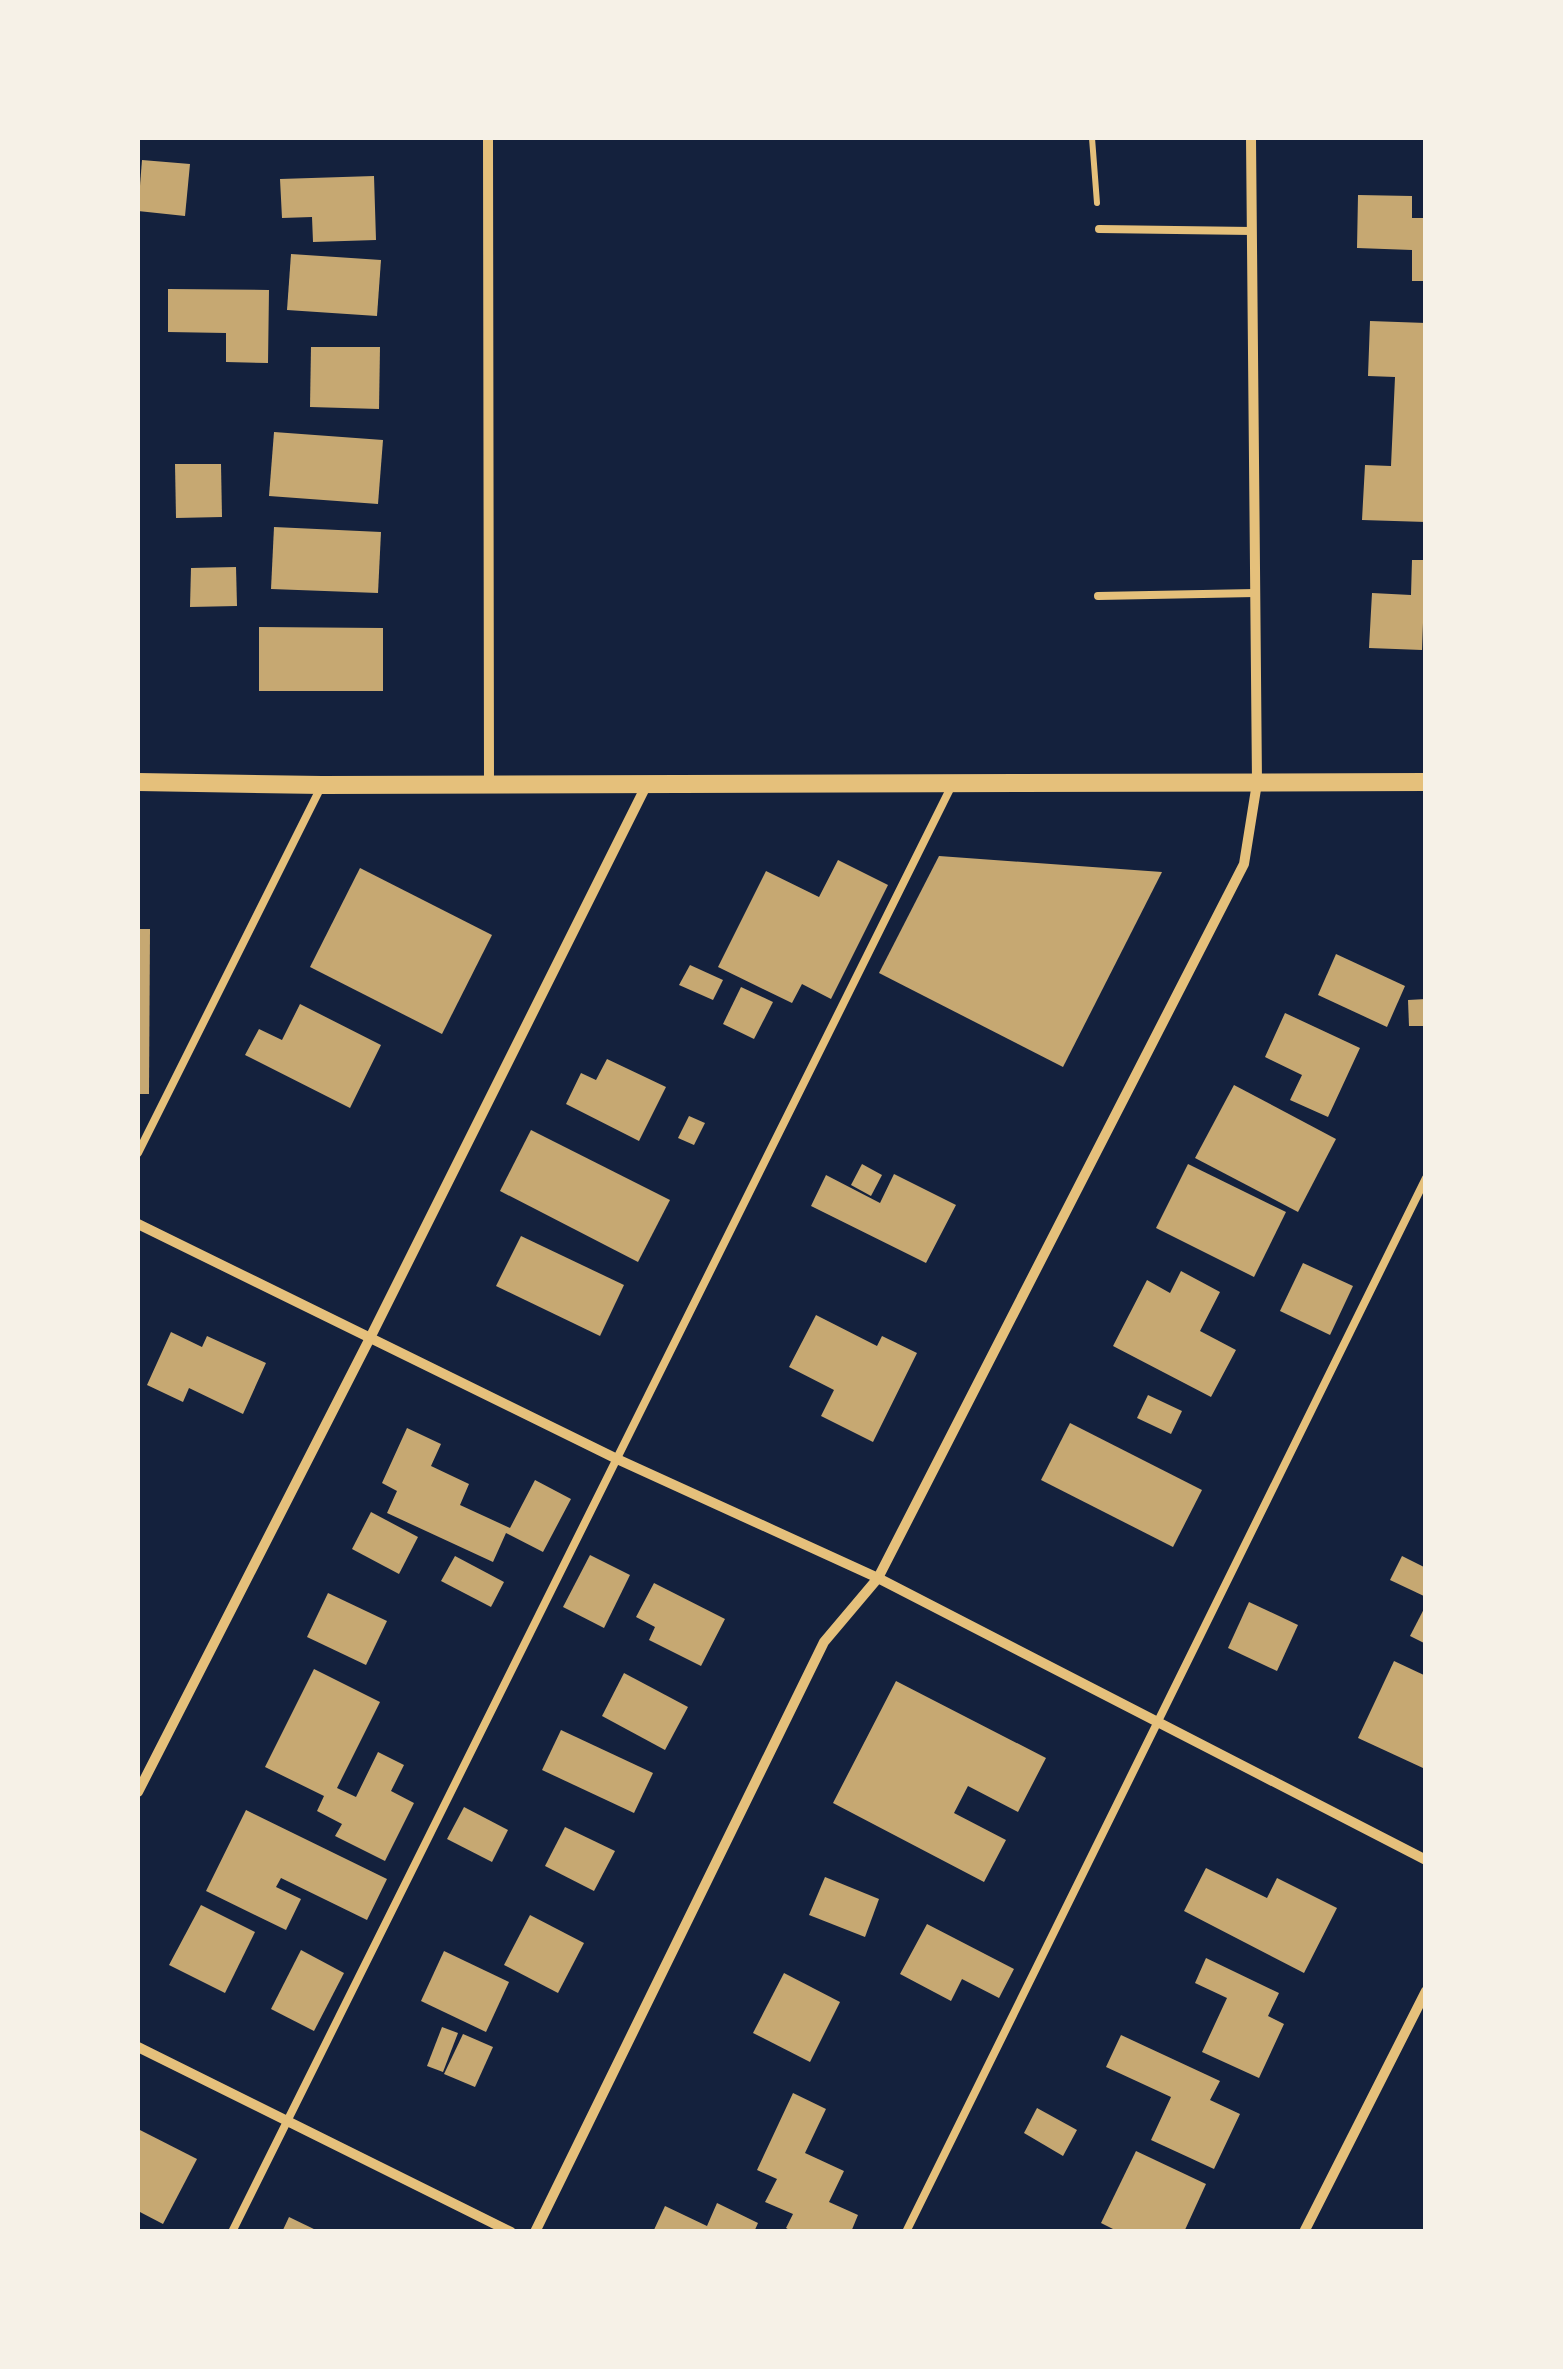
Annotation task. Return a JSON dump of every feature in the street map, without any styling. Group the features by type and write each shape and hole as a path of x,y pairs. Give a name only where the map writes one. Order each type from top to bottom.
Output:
{"street":[{"path":"488,138 489,784"},
{"path":"535,2232 824,1642 878,1578 1244,864 1257,783 1251,138"},
{"path":"138,782 1426,782"},
{"path":"138,1792 647,784"},
{"path":"138,1224 617,1460 878,1578 1426,1860"},
{"path":"1304,2232 1426,1991"},
{"path":"138,2047 510,2232"}],"lane":[{"path":"1099,229 1252,231"},
{"path":"1098,596 1255,593"},
{"path":"232,2232 952,783"},
{"path":"138,1153 322,785"},
{"path":"906,2232 1426,1178"}],"path":[{"path":"1092,138 1099,229"}],"building":[{"path":"142,160 190,164 185,216 138,211"},
{"path":"374,176 376,240 313,242 312,217 282,218 280,179"},
{"path":"1358,195 1412,196 1412,218 1426,218 1426,281 1412,281 1412,250 1357,248"},
{"path":"291,254 381,260 377,316 287,310"},
{"path":"168,289 269,290 268,363 226,362 226,333 168,332"},
{"path":"1370,321 1426,323 1426,522 1362,520 1365,465 1391,466 1395,377 1368,376"},
{"path":"311,347 380,347 379,409 310,407"},
{"path":"274,432 383,440 378,504 269,496"},
{"path":"175,464 221,464 222,517 176,518"},
{"path":"274,527 381,532 378,593 271,589"},
{"path":"1412,560 1426,560 1422,650 1369,648 1372,593 1411,595"},
{"path":"236,567 237,606 190,607 191,568"},
{"path":"259,627 383,628 383,691 259,691"},
{"path":"939,856 1162,872 1063,1067 879,973"},
{"path":"838,860 888,885 831,999 802,984 792,1003 718,967 766,871 819,897"},
{"path":"360,868 492,935 442,1034 310,967"},
{"path":"138,929 150,929 149,1094 138,1094"},
{"path":"1336,954 1405,986 1387,1027 1318,995"},
{"path":"690,965 723,980 713,1000 679,985"},
{"path":"741,987 773,1002 754,1039 723,1024"},
{"path":"1426,999 1426,1026 1409,1026 1408,1000"},
{"path":"300,1004 381,1045 350,1108 245,1055 259,1029 282,1040"},
{"path":"1285,1013 1360,1048 1328,1117 1290,1100 1302,1075 1265,1057"},
{"path":"607,1059 666,1087 639,1141 566,1104 581,1073 596,1080"},
{"path":"1234,1085 1336,1139 1298,1212 1195,1158"},
{"path":"689,1116 705,1123 694,1145 678,1138"},
{"path":"531,1130 670,1200 638,1262 500,1191"},
{"path":"862,1164 882,1175 871,1196 851,1185"},
{"path":"1188,1164 1286,1212 1254,1277 1156,1228"},
{"path":"894,1174 956,1205 926,1263 811,1206 826,1175 880,1203"},
{"path":"521,1236 624,1285 600,1336 496,1286"},
{"path":"1303,1263 1353,1286 1330,1335 1280,1311"},
{"path":"1181,1271 1220,1292 1200,1331 1236,1350 1211,1397 1113,1346 1147,1280 1170,1293"},
{"path":"816,1315 877,1346 882,1336 917,1353 873,1442 821,1416 834,1390 789,1367"},
{"path":"171,1332 202,1347 207,1336 266,1363 243,1414 189,1388 183,1402 147,1385"},
{"path":"1148,1395 1182,1411 1171,1434 1137,1418"},
{"path":"1070,1423 1202,1490 1173,1547 1041,1480"},
{"path":"407,1428 441,1444 431,1466 469,1484 460,1505 510,1528 535,1480 571,1499 543,1552 506,1533 493,1562 387,1513 397,1491 382,1483"},
{"path":"371,1512 418,1537 399,1574 352,1549"},
{"path":"590,1555 630,1575 604,1628 563,1607"},
{"path":"455,1556 504,1582 491,1607 441,1581"},
{"path":"1402,1556 1426,1568 1426,1597 1390,1580"},
{"path":"654,1583 725,1619 701,1666 649,1640 655,1627 636,1617"},
{"path":"328,1593 387,1621 366,1665 307,1637"},
{"path":"1249,1602 1298,1625 1277,1671 1228,1648"},
{"path":"1426,1605 1426,1644 1410,1636"},
{"path":"1394,1661 1426,1676 1423,1768 1358,1738"},
{"path":"314,1669 380,1702 337,1788 356,1797 378,1752 404,1765 391,1791 414,1803 385,1861 335,1836 342,1824 317,1811 324,1796 265,1767"},
{"path":"624,1673 688,1707 665,1750 602,1716"},
{"path":"896,1681 1046,1758 1018,1812 968,1786 954,1813 1006,1840 984,1882 833,1803"},
{"path":"561,1730 653,1773 634,1813 542,1770"},
{"path":"464,1807 508,1830 492,1862 447,1839"},
{"path":"246,1810 387,1879 367,1920 281,1878 276,1887 301,1899 286,1930 206,1891"},
{"path":"565,1827 615,1851 594,1891 545,1866"},
{"path":"1206,1868 1267,1898 1277,1878 1337,1908 1304,1973 1184,1911"},
{"path":"825,1877 879,1899 865,1937 809,1915"},
{"path":"201,1905 255,1932 225,1993 169,1965"},
{"path":"530,1915 584,1943 558,1993 504,1965"},
{"path":"927,1924 1014,1969 999,1998 962,1979 951,2001 900,1974"},
{"path":"301,1950 344,1973 314,2031 271,2009"},
{"path":"444,1951 509,1982 486,2032 421,2001"},
{"path":"1206,1958 1279,1993 1268,2016 1284,2024 1259,2078 1202,2052 1227,1998 1195,1983"},
{"path":"784,1973 840,2002 810,2062 753,2033"},
{"path":"442,2027 458,2033 443,2072 427,2066"},
{"path":"463,2034 493,2047 475,2087 444,2074"},
{"path":"1121,2035 1220,2081 1210,2100 1240,2114 1214,2169 1151,2140 1171,2097 1106,2067"},
{"path":"793,2093 826,2109 805,2153 844,2171 829,2202 858,2215 851,2232 793,2232 786,2228 793,2214 765,2202 777,2179 757,2170"},
{"path":"1037,2108 1077,2130 1063,2156 1024,2133"},
{"path":"138,2129 197,2159 163,2224 138,2211"},
{"path":"1136,2151 1206,2184 1184,2232 1119,2232 1101,2223"},
{"path":"717,2203 758,2223 754,2232 653,2232 665,2206 707,2226"},
{"path":"289,2217 320,2232 282,2232"}]}
